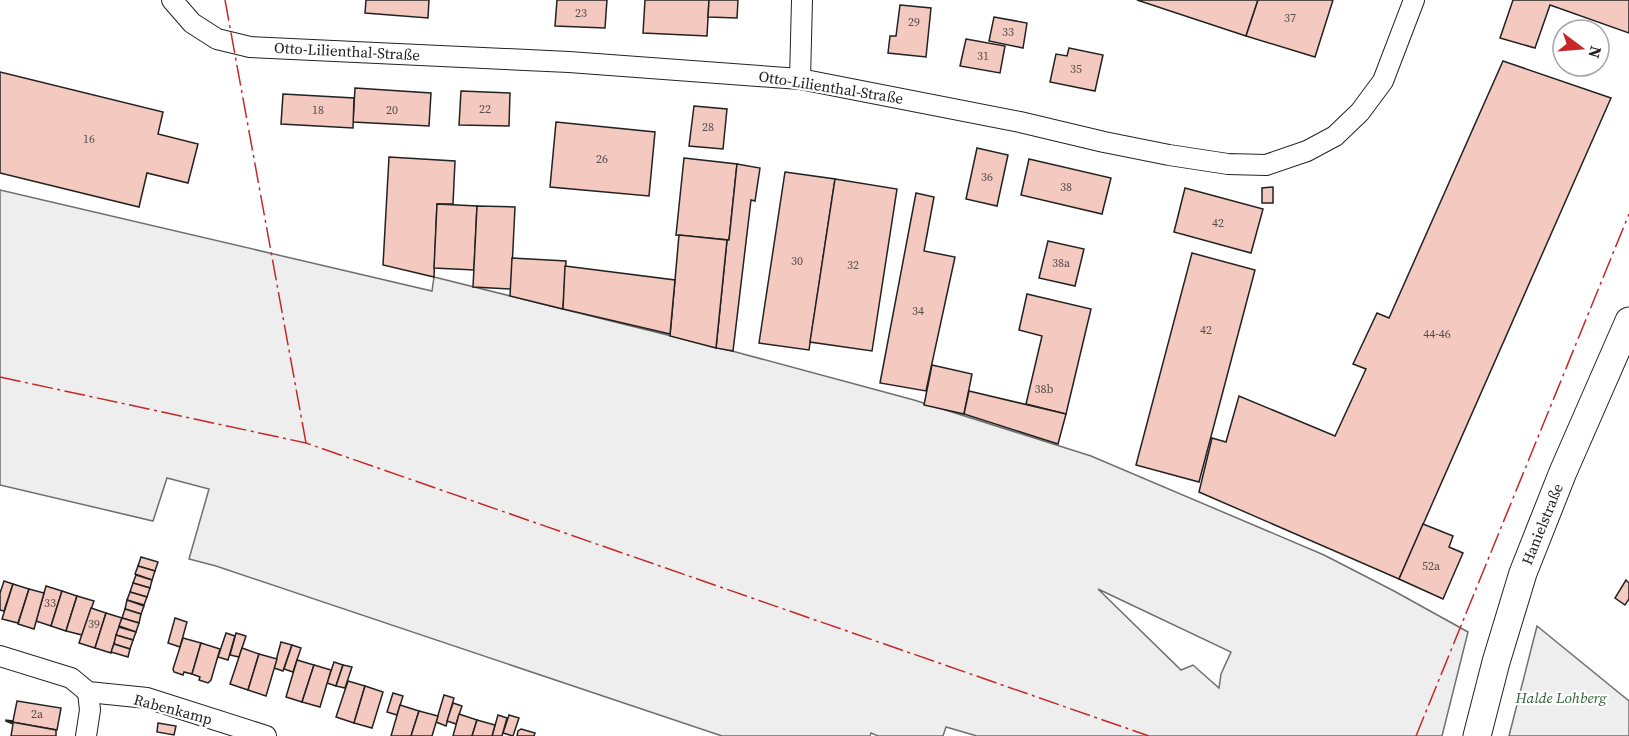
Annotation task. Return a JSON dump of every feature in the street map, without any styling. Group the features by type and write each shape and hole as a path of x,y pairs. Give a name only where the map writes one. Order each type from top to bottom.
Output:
{"main road":[{"name":"Hanielstraße","path":"1477,736 1496,662 1523,573 1563,472 1629,321"}],"street":[{"name":"Otto-Lilienthal-Straße","path":"172,0 192,23 217,39 250,47 568,62 800,80 1009,119 1169,155 1228,164 1266,165 1307,151 1335,136 1360,112 1383,81 1414,0"},
{"path":"800,80 802,0"},
{"name":"Rabenkamp","path":"0,656 71,678 88,692 147,698 245,733 266,736"},
{"path":"86,736 90,710 88,692"}],"green space":[{"path":"0,190 432,291 434,277 732,351 914,400 1091,456 1324,555 1468,632 1442,736 977,736 946,727 943,736 878,736 871,733 870,736 722,736 216,566 189,559 209,489 167,478 153,521 0,485","holes":["1098,589 1231,652 1221,674 1219,688 1193,665 1181,670"]},
{"name":"Halde Lohberg","path":"1537,626 1629,701 1629,736 1509,736"}],"building":[{"path":"366,0 429,0 428,18 365,13"},
{"path":"557,0 607,0 605,28 555,26"},
{"path":"645,0 709,0 707,36 643,33"},
{"path":"709,0 738,0 737,18 708,17"},
{"path":"1137,0 1258,0 1246,36"},
{"path":"1258,0 1333,0 1315,57 1246,36"},
{"path":"1513,0 1629,0 1629,33 1611,27 1611,18 1587,18 1550,5 1535,48 1500,38"},
{"path":"900,5 931,8 926,57 888,53 890,36 896,36"},
{"path":"994,17 1027,23 1023,48 989,41"},
{"path":"966,39 1005,46 1000,73 960,66"},
{"path":"1069,48 1103,55 1095,91 1050,82 1056,54 1067,56"},
{"path":"1503,61 1611,98 1399,579 1199,492 1212,438 1226,442 1239,396 1335,436 1366,369 1353,364 1377,313 1389,318"},
{"path":"0,72 163,112 158,134 198,144 188,183 147,173 139,207 0,173"},
{"path":"355,88 431,93 429,126 353,122"},
{"path":"461,91 510,93 509,126 459,125"},
{"path":"283,94 354,98 353,128 281,124"},
{"path":"694,106 727,109 723,149 689,146"},
{"path":"556,122 655,132 649,196 550,187"},
{"path":"977,148 1008,155 997,206 966,199"},
{"path":"389,157 455,161 453,204 437,204 434,277 383,265"},
{"path":"684,158 737,164 729,240 676,235"},
{"path":"1029,159 1111,178 1102,214 1021,195"},
{"path":"737,164 760,168 755,201 751,200 733,351 716,348"},
{"path":"785,172 835,179 809,350 759,343"},
{"path":"835,179 897,189 872,351 810,342"},
{"path":"1273,187 1273,203 1262,203 1262,188"},
{"path":"1185,188 1263,209 1251,253 1174,232"},
{"path":"916,193 934,197 924,251 955,257 926,391 880,383"},
{"path":"437,204 477,206 474,270 434,268"},
{"path":"477,206 515,207 511,289 473,287"},
{"path":"679,235 727,240 716,348 670,336"},
{"path":"1048,241 1084,249 1075,286 1039,278"},
{"path":"1192,253 1255,270 1199,482 1136,465"},
{"path":"512,258 566,261 563,309 510,296"},
{"path":"565,266 675,280 670,334 563,309"},
{"path":"1027,294 1091,309 1066,414 1026,404 1042,336 1019,330"},
{"path":"932,365 972,374 964,414 924,405"},
{"path":"969,391 1066,414 1058,444 964,414"},
{"path":"1423,524 1453,536 1449,547 1463,553 1443,599 1399,579"},
{"path":"141,557 158,562 155,571 138,566"},
{"path":"138,566 155,571 152,580 135,574"},
{"path":"136,575 152,580 150,588 133,583"},
{"path":"1626,580 1629,583 1629,599 1625,605 1615,598"},
{"path":"4,581 13,584 4,611 0,610 0,593"},
{"path":"133,583 150,588 147,597 130,592"},
{"path":"13,584 29,589 18,623 2,619"},
{"path":"46,586 62,591 51,626 36,621"},
{"path":"29,589 44,593 34,629 18,624"},
{"path":"62,591 77,596 66,631 51,626"},
{"path":"130,592 147,597 144,605 127,600"},
{"path":"77,596 94,601 82,635 66,631"},
{"path":"127,600 144,606 141,614 125,609"},
{"path":"91,608 106,613 95,648 79,643"},
{"path":"125,609 141,614 139,623 122,618"},
{"path":"106,613 122,618 111,653 95,648"},
{"path":"122,618 139,623 136,632 119,626"},
{"path":"175,618 187,622 180,647 168,643"},
{"path":"119,627 136,632 133,640 116,635"},
{"path":"226,633 235,636 228,660 218,657"},
{"path":"236,633 246,636 239,657 230,655"},
{"path":"116,635 133,640 130,649 114,644"},
{"path":"183,638 201,643 192,674 184,672 183,675 174,672 173,669"},
{"path":"281,642 292,645 283,671 274,668"},
{"path":"201,643 220,649 211,680 208,683 192,674"},
{"path":"114,644 130,649 128,657 111,652"},
{"path":"292,645 301,648 293,672 284,669"},
{"path":"242,648 259,654 248,690 230,684"},
{"path":"259,654 277,659 266,696 248,690"},
{"path":"297,660 314,665 302,702 286,697"},
{"path":"334,662 343,665 336,686 327,683"},
{"path":"314,665 331,670 320,707 302,702"},
{"path":"343,665 352,667 345,688 336,686"},
{"path":"348,681 365,686 354,723 336,717"},
{"path":"365,686 383,692 372,728 354,723"},
{"path":"393,693 403,696 397,715 387,712"},
{"path":"444,695 454,698 446,726 436,722"},
{"path":"17,701 61,708 57,730 6,721 13,721"},
{"path":"453,703 462,706 456,724 447,721"},
{"path":"400,705 419,711 411,736 391,736"},
{"path":"419,711 438,716 432,736 411,736"},
{"path":"459,714 477,720 472,736 453,736"},
{"path":"498,715 507,718 502,736 492,736"},
{"path":"509,715 519,718 513,736 503,733"},
{"path":"477,720 495,725 492,736 472,736"},
{"path":"6,721 56,730 56,736 11,736 13,724"},
{"path":"158,723 176,726 174,735 157,732"},
{"path":"521,729 535,733 534,736 517,736"}],"power":[{"path":"225,0 306,443"},
{"path":"1416,736 1629,214"},
{"path":"0,377 306,443 1149,736"}]}
